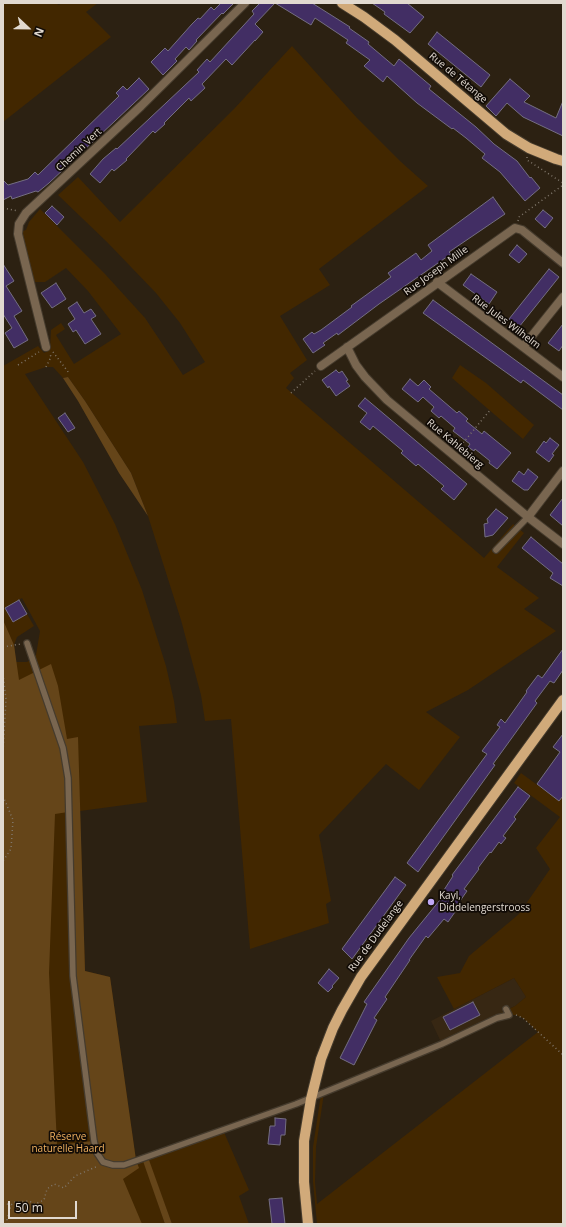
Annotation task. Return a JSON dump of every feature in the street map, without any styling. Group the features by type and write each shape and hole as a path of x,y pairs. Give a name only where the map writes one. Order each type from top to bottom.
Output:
{"main road":[{"name":"Rue de Tétange","path":"342,3 395,40 506,134 528,148 563,161"},
{"name":"Rue de Dudelange","path":"308,1224 304,1182 304,1148 311,1099 321,1059 333,1028 361,977 563,700"}],"street":[{"name":"Chemin Vert","path":"46,347 18,234 19,224 26,213 141,106 245,3"},
{"path":"515,228 522,230 563,263"},
{"name":"Rue Joseph Mille","path":"320,366 515,228"},
{"name":"Rue Jules Wilhelm","path":"437,282 563,378"},
{"path":"523,347 563,297"},
{"name":"Rue Kahlebierg","path":"347,347 356,365 365,377 387,400 452,455 563,544"},
{"path":"528,517 563,471"}],"lane":[{"path":"496,550 528,517"},
{"path":"27,643 63,748 68,778 73,976 94,1141 97,1153 104,1162 113,1165 124,1165 311,1099 448,1040 508,1012"}],"path":[{"path":"515,228 519,217 563,184 527,160 528,148"},
{"path":"3,208 11,208 26,213"},
{"path":"18,365 46,347"},
{"path":"46,347 51,357 46,367"},
{"path":"46,347 50,348 69,373"},
{"path":"291,393 320,366"},
{"path":"452,455 491,410"},
{"path":"3,647 27,643"},
{"path":"3,674 6,699 3,753"},
{"path":"3,796 12,820 11,849 3,861"},
{"path":"508,1012 523,1018 563,1055"},
{"path":"8,1224 7,1220 11,1205 15,1202 29,1201 35,1204 44,1200 47,1189 54,1184 64,1188 75,1176 94,1169 104,1162"},
{"path":"3,1203 11,1205"}],"shaded area":[{"path":"68,377 131,473 148,516 119,473 78,401 63,378"},
{"name":"Réserve naturelle Haard","path":"3,620 14,645 19,680 51,664 58,686 67,739 78,737 85,971 110,977 136,1160 139,1168 123,1179 142,1224 3,1224","holes":["68,812 73,976 93,1141 57,1145 49,973 55,814"]},
{"path":"514,978 526,997 515,1006 441,1042 431,1021"},
{"path":"149,1160 172,1224 165,1224 143,1161"}],"green space":[{"path":"3,3 56,3 59,5 61,3 98,3 86,12 111,37 3,122"},
{"path":"292,46 357,118 400,161 428,186 319,269 330,285 280,316 307,360 290,373 294,378 286,388 484,558 513,524 524,533 497,567 539,598 524,609 556,631 468,690 426,712 460,737 419,790 386,764 319,835 331,901 326,904 329,923 250,949 231,719 205,721 201,695 181,620 148,516 131,473 68,377 63,378 53,367 46,367 25,374 83,462 115,524 142,590 166,666 174,701 177,723 139,726 147,802 80,811 85,971 110,977 136,1160 223,1130 249,1190 239,1196 249,1224 172,1224 148,1160 144,1161 165,1224 3,1224 3,366 38,346 44,353 50,349 51,330 61,323 65,329 56,335 74,364 121,334 88,291 66,268 45,282 34,282 23,238 23,231 26,230 29,222 40,209 105,274 145,318 183,375 205,362 180,323 156,293 107,242 58,195 78,177 120,222 234,109","holes":["22,598 40,631 36,655 27,662 16,662 14,645 17,637 34,626 27,614 13,622 5,608"]},
{"path":"460,365 486,383 534,425 523,439 452,378"},
{"path":"521,773 559,801 563,796 563,1224 317,1224 313,1182 313,1147 321,1094 324,1093 316,1147 315,1182 317,1204 538,1032 523,1018 516,1015 509,1015 441,1042 515,1006 526,997 514,978 454,1009 437,977 460,973 469,956 519,914 550,869 536,848 560,817 514,783"}],"building":[{"path":"221,3 234,3 223,14 222,13 196,40 197,41 189,50 186,47 175,59 177,61 163,75 151,62 165,48 168,51 192,24 198,18 200,19 211,7 214,10"},
{"path":"260,3 275,3 255,24 263,32 232,65 226,59 202,84 205,88 191,101 189,98 164,123 165,124 155,133 153,131 126,159 127,160 114,171 112,169 100,183 90,174 103,159 116,148 117,149 199,72 197,70 207,59 210,62 254,14 252,11"},
{"path":"275,3 312,3 350,27 349,28 369,42 368,44 394,66 399,59 431,86 429,89 476,127 494,144 517,161 540,188 525,201 500,172 482,158 485,154 466,138 417,103 387,76 383,82 364,66 370,60 346,43 348,40 315,18 311,25"},
{"path":"372,3 407,3 424,17 410,33"},
{"path":"437,32 490,75 481,87 428,44"},
{"path":"139,78 149,89 49,183 38,192 36,191 12,199 11,196 3,200 3,180 8,185 28,179 35,172 38,175 119,96 116,93 123,86 127,90"},
{"path":"510,79 530,96 524,102 556,118 563,101 563,136 523,117 507,103 496,116 486,106"},
{"path":"493,197 505,214 449,252 451,254 379,304 338,335 337,333 323,343 325,345 313,353 303,339 312,332 314,334 321,330 352,307 351,306 391,277 388,273 416,253 421,260 432,251 428,245"},
{"path":"52,206 64,217 57,225 45,213"},
{"path":"543,210 553,218 545,228 535,219"},
{"path":"517,245 527,254 519,263 509,255"},
{"path":"3,264 14,281 6,286 22,311 14,316 28,340 14,348 5,333 12,328 3,314"},
{"path":"549,269 559,277 519,327 509,319"},
{"path":"471,274 497,292 489,304 463,285"},
{"path":"56,283 66,299 52,308 41,293"},
{"path":"433,300 563,395 563,410 523,380 521,383 423,313"},
{"path":"77,302 84,313 91,309 96,316 91,319 101,334 85,344 76,330 73,332 68,324 75,319 68,308"},
{"path":"563,324 563,345 559,351 548,343"},
{"path":"336,370 339,373 342,371 350,386 336,396 329,386 328,388 322,380"},
{"path":"410,379 418,386 424,380 431,387 429,389 457,413 459,411 468,419 466,421 482,434 484,431 511,453 497,469 489,463 490,461 475,449 474,451 468,447 470,444 453,431 455,428 441,416 439,418 431,411 434,407 423,397 418,402 402,389"},
{"path":"365,398 467,484 454,500 441,489 444,486 418,464 416,466 401,453 403,451 373,426 370,430 360,422 367,413 358,406"},
{"path":"65,413 75,428 68,432 58,418"},
{"path":"550,438 559,445 552,454 554,455 549,462 536,452 544,441 546,443"},
{"path":"528,469 538,477 528,490 524,490 512,481 519,471 524,475"},
{"path":"563,498 563,526 550,515"},
{"path":"496,509 508,518 493,535 485,537 484,524 488,523 487,519"},
{"path":"531,537 563,564 563,586 550,578 553,573 522,548"},
{"path":"19,600 27,614 13,622 5,608"},
{"path":"563,649 563,670 554,683 550,681 535,701 537,703 493,764 495,765 418,872 407,863 487,754 482,751 500,727 497,725 501,719 505,723 538,675 542,678"},
{"path":"563,734 563,796 559,801 537,784 560,752 553,747"},
{"path":"518,787 530,796 514,817 516,819 503,836 506,838 501,844 499,842 478,868 479,869 464,889 467,891 453,911 455,912 448,922 444,919 428,938 426,936 409,960 385,997 387,999 374,1018 377,1020 354,1065 340,1058 367,1004 364,1002 409,938 444,895 442,893 453,876 452,875"},
{"path":"395,877 406,885 352,959 342,949"},
{"path":"329,969 339,978 328,992 318,983"},
{"path":"473,1002 480,1015 450,1030 443,1017"},
{"path":"275,1118 286,1119 285,1135 281,1135 280,1145 268,1144 270,1126 275,1126"},
{"path":"282,1198 285,1224 272,1224 269,1199"}],"place":[{"name":"Kayl, Diddelengerstrooss","path":"431,902"}]}
